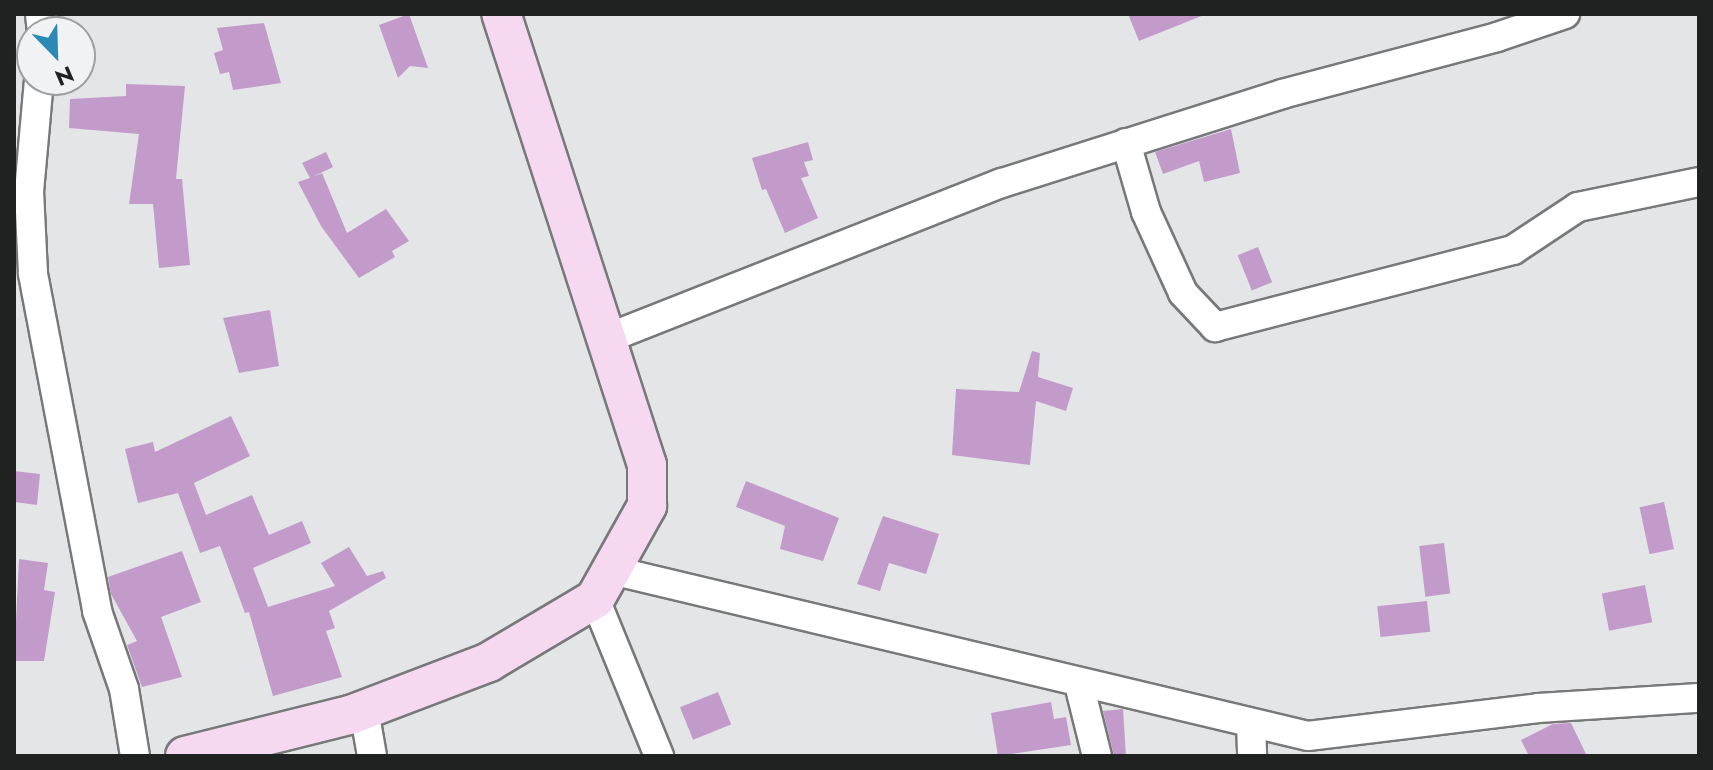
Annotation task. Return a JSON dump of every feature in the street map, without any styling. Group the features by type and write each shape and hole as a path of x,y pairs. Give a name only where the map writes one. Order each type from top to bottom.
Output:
{"street":[{"path":"185,756 364,710 489,662 603,585 631,543 647,506 647,465 501,14"},
{"path":"608,338 1002,183 1126,143 1565,14"},
{"path":"38,96 29,191 33,274 97,611 124,689 135,756"},
{"path":"1126,143 1146,212 1183,293 1215,327 1513,250 1578,207 1699,182"},
{"path":"603,585 1079,684 1308,736 1538,708 1699,698"},
{"path":"603,585 659,756"},
{"path":"1079,684 1097,756"},
{"path":"364,710 372,756"},
{"path":"1251,723 1252,756"}],"building":[{"path":"409,14 428,68 410,66 398,78 379,25"},
{"path":"1128,14 1204,14 1204,15 1139,41"},
{"path":"264,23 281,83 233,90 229,72 220,74 214,53 223,50 217,28"},
{"path":"126,84 185,86 176,179 182,179 190,265 159,268 153,204 129,204 139,134 69,128 70,99 126,96"},
{"path":"1231,129 1240,173 1204,182 1199,161 1163,174 1155,152"},
{"path":"808,142 813,160 804,162 809,176 801,178 818,218 785,233 766,189 762,190 752,158"},
{"path":"326,152 333,167 312,177 322,173 347,233 386,209 409,241 392,251 395,257 359,278 321,226 298,182 310,178 302,163"},
{"path":"1258,247 1272,282 1252,290 1238,255"},
{"path":"270,310 279,366 239,373 223,318"},
{"path":"1032,351 1040,353 1038,377 1073,388 1066,411 1036,401 1030,465 952,455 956,389 1019,392"},
{"path":"231,416 250,456 194,483 206,515 252,495 269,535 302,521 311,543 253,568 268,607 335,586 321,563 349,547 367,576 383,571 386,578 329,611 335,628 326,631 342,677 273,696 249,612 245,613 220,546 200,553 178,493 138,503 125,449 153,442 155,452"},
{"path":"14,471 40,474 37,505 14,502"},
{"path":"746,481 839,518 823,561 780,549 785,526 736,507"},
{"path":"1664,502 1674,549 1650,554 1640,507"},
{"path":"883,516 939,534 926,574 889,563 880,591 857,584"},
{"path":"1444,543 1450,594 1425,597 1419,546"},
{"path":"182,551 201,602 161,617 182,677 142,687 127,645 137,641 111,594 108,577"},
{"path":"19,559 48,563 44,590 55,592 44,661 14,661"},
{"path":"1645,585 1652,622 1609,631 1602,593"},
{"path":"1427,601 1430,632 1381,637 1377,606"},
{"path":"718,692 731,724 693,740 680,707"},
{"path":"1051,702 1054,719 1066,717 1071,745 998,756 991,713"},
{"path":"1123,709 1126,756 1114,756 1103,711"},
{"path":"1571,723 1587,756 1529,756 1521,740 1553,724"}]}
